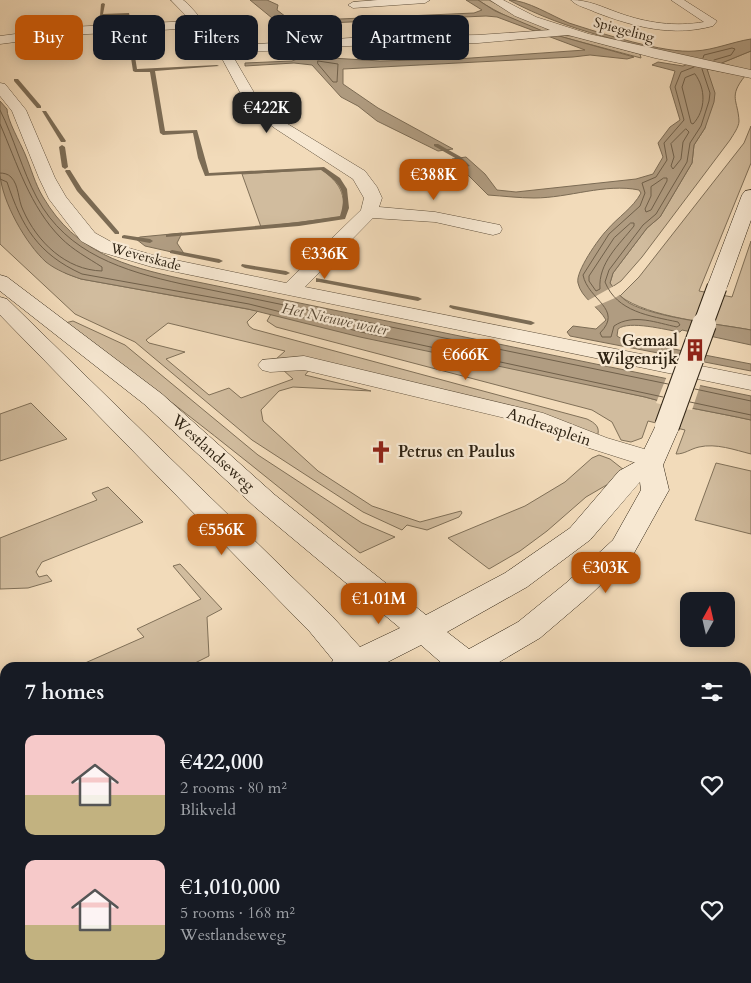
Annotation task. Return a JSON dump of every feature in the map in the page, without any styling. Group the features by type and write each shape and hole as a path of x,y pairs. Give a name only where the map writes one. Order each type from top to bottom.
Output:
{"street":[{"path":"176,0 192,15"},
{"path":"353,5 424,0"},
{"name":"Spiegeling","path":"495,0 545,20 567,32 652,54 751,74"},
{"path":"576,0 607,12 664,29 678,29 708,24 711,20 676,0"},
{"path":"581,16 607,12"},
{"path":"545,20 564,18"},
{"path":"0,40 41,34 175,25"},
{"path":"258,47 318,43 478,39 567,32"},
{"path":"229,60 254,106 281,126 359,175 373,198 370,212 290,290"},
{"name":"Weverskade","path":"0,87 19,110 47,178 58,199 88,237 108,248 152,260 290,290 751,382"},
{"path":"472,662 529,630 624,546 655,490 651,462 667,426 751,195"},
{"path":"370,212 435,217 493,229"},
{"name":"Westlandseweg","path":"0,281 153,399 265,501 424,630 460,662"},
{"path":"0,303 321,624 350,662"},
{"name":"Andreasplein","path":"270,365 304,363 534,418 651,462"},
{"path":"361,662 486,598 580,534 629,476 651,462"}],"shaded area":[{"path":"478,0 489,0 520,17 549,28 545,32 527,25 502,14"},
{"path":"555,35 573,36 640,54 641,58"},
{"path":"751,51 751,71 720,63 728,60"},
{"path":"707,69 745,76 735,94 739,121 737,128 642,257 621,281 612,287 610,283 613,273 647,228 660,217 692,163 694,145 705,128"},
{"path":"751,126 751,163 699,291 732,297 751,241 751,330 664,315 648,310 620,296 639,277 744,143"},
{"path":"321,169 333,179 340,190 343,202 341,217 261,227 242,174"},
{"path":"0,176 3,188 65,273 81,279 258,311 247,322 253,329 587,419 596,426 598,431 597,437 275,360 285,351 168,323 146,340 149,343 185,352 166,359 209,395 229,388 241,398 293,379 282,369 310,369 305,375 371,391 293,387 279,391 261,410 263,421 318,471 372,506 420,522 461,511 462,513 459,517 427,530 407,525 402,530 363,512 252,440 135,342 75,314 0,244"},
{"path":"271,314 671,404 751,420 751,454 725,447 705,446 676,454 685,430 648,421 642,438 631,442 621,440 612,422 592,410 276,327 267,321"},
{"path":"73,321 125,345 258,455 362,523 395,537 360,553 178,407 65,323"},
{"path":"31,403 67,439 0,461 0,414"},
{"path":"599,455 610,459 624,470 610,483 586,497 547,531 520,551 489,569 448,538 525,506 565,482 592,458"},
{"path":"716,463 751,471 751,534 695,520"},
{"path":"108,487 143,522 42,562 36,572 39,577 47,575 52,581 28,588 0,589 0,538 97,500 92,493"},
{"path":"180,564 222,609 207,617 209,656 197,662 87,662 144,637 137,629 201,599 173,566"}],"water":[{"path":"250,0 267,0 278,5 277,10 284,15 268,15"},
{"path":"466,0 478,0 495,11 545,32 634,57 627,59 590,55 343,69 343,84 378,108 453,149 438,151 377,121 358,106 341,97 312,65 294,63 245,66 245,63 342,59 380,61 469,60 469,58 585,50 497,17 429,15 474,13 482,10"},
{"path":"509,0 531,5 569,23 632,42 667,49 695,51 751,39 751,51 707,69 715,93 714,102 705,128 694,145 692,163 660,217 647,228 613,273 610,283 623,299 629,303 655,313 751,330 751,345 682,330 680,332 639,325 623,326 618,329 617,336 622,339 751,364 751,371 570,336 567,332 573,326 596,329 606,320 586,298 578,283 578,278 580,271 603,234 634,203 641,193 639,190 613,188 534,198 488,195 452,159 466,157 485,174 497,190 516,192 636,179 653,174 663,157 658,143 670,127 680,120 670,87 675,71 652,65 658,62 683,66 698,60 578,29 554,21"},
{"path":"352,18 352,22 342,22 342,19"},
{"name":"Het Nieuwe water","path":"0,101 7,109 11,125 40,192 56,216 70,232 86,244 121,262 183,279 751,396 751,420 360,337 248,309 81,279 67,274 50,265 38,254 16,222 5,197 0,174"},
{"path":"182,233 177,243 185,255 145,246 136,239 140,237"}],"pier":[{"path":"614,286 621,294 615,298 594,307 587,301"},
{"path":"667,376 701,383 692,410 656,403"}],"waterway":[{"path":"101,15 103,4"},
{"path":"101,15 128,15"},
{"path":"133,60 135,71 152,70"},
{"path":"152,70 217,66"},
{"path":"152,70 163,133 195,131 207,175 322,168 338,179 344,189 346,208 343,218 168,236"},
{"path":"16,80 39,107"},
{"path":"44,112 63,141"},
{"path":"436,145 459,158 467,166"},
{"path":"62,147 65,167"},
{"path":"68,171 79,190 117,233"},
{"path":"124,237 150,241"},
{"path":"172,252 219,261"},
{"path":"245,266 286,273"},
{"path":"319,280 418,299"},
{"path":"453,307 531,323"}],"place":[{"name":"Gemaal Wilgenrijk","path":"695,350"},
{"name":"Petrus en Paulus","path":"381,452"}]}
